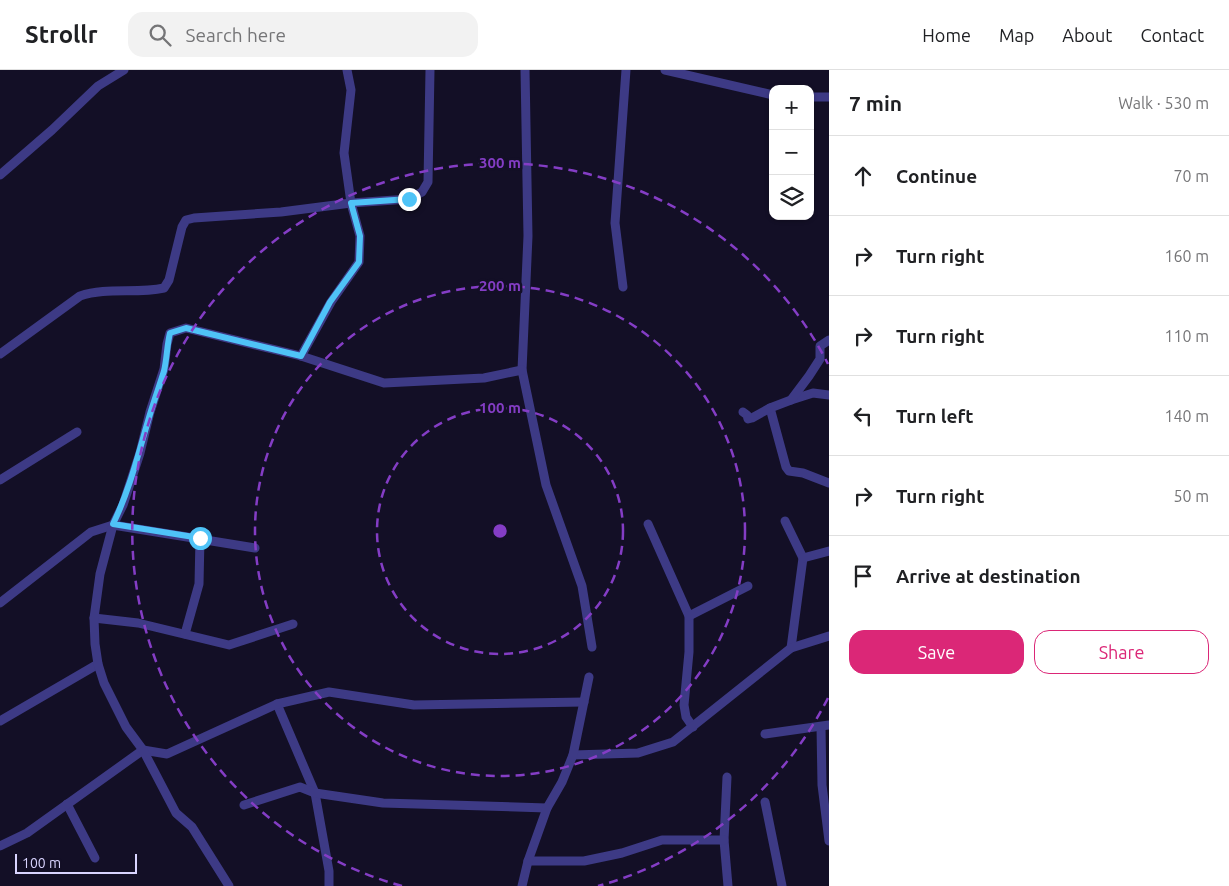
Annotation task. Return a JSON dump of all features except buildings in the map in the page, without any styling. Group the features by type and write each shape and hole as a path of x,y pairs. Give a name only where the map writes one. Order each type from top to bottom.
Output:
{"street":[{"path":"0,175 52,130 98,86 124,70"},
{"path":"301,356 330,302 359,262 360,236 351,203 344,153 351,90 347,70"},
{"path":"0,354 80,296 94,292 149,291 164,288 170,280 182,227 186,220 409,199 422,192 428,182 430,70"},
{"path":"525,70 528,236 522,370 546,484 582,586 592,647"},
{"path":"623,287 615,223 626,70"},
{"path":"665,70 769,93"},
{"path":"814,97 829,97"},
{"path":"230,886 192,827 176,813 143,750 126,727 104,683 98,664 95,644 94,618 100,574 113,524 123,504 140,453 150,412 164,370 170,333 186,328 301,356 384,383 484,378 522,370"},
{"path":"791,400 810,376 820,359 820,346 829,340"},
{"path":"743,412 748,416 748,419 770,408 813,393 829,395"},
{"path":"770,408 786,467 789,471 803,473 829,483"},
{"path":"0,480 76,432"},
{"path":"785,521 803,558 791,648"},
{"path":"0,603 91,532 113,524 255,548"},
{"path":"648,524 689,616 689,652 684,705 686,717 693,728"},
{"path":"185,634 199,584 200,538"},
{"path":"803,558 829,551"},
{"path":"689,616 748,586"},
{"path":"94,618 138,623 229,645 293,624"},
{"path":"573,755 638,753 673,742 693,728 791,648 829,636"},
{"path":"0,721 98,664"},
{"path":"522,886 528,861 547,808 562,782 573,755 589,677"},
{"path":"0,846 27,833 143,750 167,754 278,704 329,692 414,705 584,702"},
{"path":"278,704 315,793 329,871 329,886"},
{"path":"765,734 825,726 822,785 829,841"},
{"path":"727,777 724,840 728,886"},
{"path":"244,805 300,786 315,793 391,803 547,808"},
{"path":"765,802 782,886"},
{"path":"67,804 95,858"},
{"path":"528,861 584,860 622,853 662,840 724,840"}],"route":[{"path":"200,538 113,524 123,504 140,453 150,412 164,370 170,333 186,328 301,356 330,302 359,262 360,236 351,203 409,199"}]}
